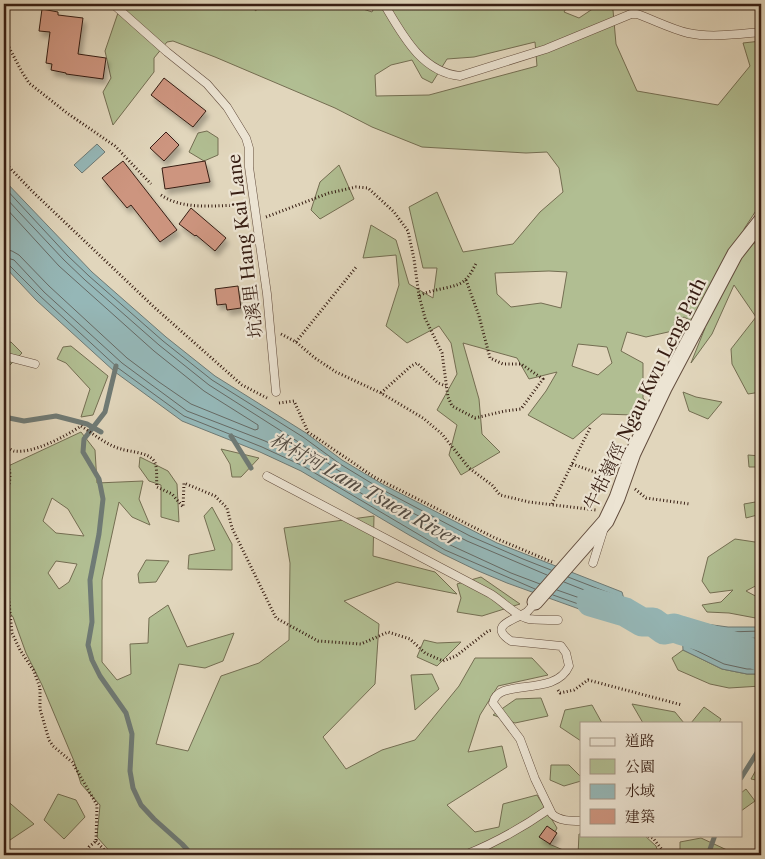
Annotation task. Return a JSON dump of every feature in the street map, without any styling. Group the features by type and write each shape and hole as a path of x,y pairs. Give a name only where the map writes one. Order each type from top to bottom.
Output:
{"street":[{"name":"牛牯嶺徑 Ngau Kwu Leng Path","path":"535,602 608,517 633,453 673,371 735,254 761,220"}],"lane":[{"name":"坑溪里 Hang Kai Lane","path":"113,4 167,52 207,84 227,106 242,129 249,148 249,167 267,294 276,392"},
{"path":"384,4 405,40 415,51 442,72 460,76 546,49 630,14 637,14 687,32 698,34 730,35 761,32"},
{"path":"4,356 35,364"},
{"path":"267,476 499,598 528,619 558,620"},
{"path":"593,563 608,517"},
{"path":"535,602 526,612 506,621 502,627 502,633 511,641 561,646 566,652 569,666 564,675 554,682 538,686 520,687 502,692 497,695 493,703 520,739 549,809 556,818 580,821"},
{"path":"464,855 484,848 521,829 549,809"}],"path":[{"path":"4,38 29,83 114,146 151,184"},
{"path":"4,162 146,300 242,385 268,399"},
{"path":"257,220 328,193 356,187 368,188 394,212 408,231 419,296 425,318 442,353 448,397 452,406 475,418 521,409 543,379 521,364 503,364 490,358 479,316 466,280"},
{"path":"161,194 171,201 188,205 255,205"},
{"path":"419,296 427,291 458,286 466,280 477,262"},
{"path":"296,342 357,266"},
{"path":"270,327 296,342 336,372 380,393 430,423 442,434 469,468 492,485 500,495 529,502 583,508 608,517"},
{"path":"380,393 417,363 438,383 446,386"},
{"path":"276,392 277,403 294,402 308,432 374,477 495,538 557,564"},
{"path":"4,446 14,451 28,450 65,436 81,426 105,443 120,449 147,455 154,460 157,488 172,494 183,507 184,483 215,496 226,508 232,528 276,618 318,641 361,644 388,632 410,639 425,653 443,661 456,656 488,631 502,627"},
{"path":"552,504 590,428"},
{"path":"4,460 8,464 10,474 4,502"},
{"path":"4,553 12,633 20,650 34,671 40,688 40,709 49,740 53,746 72,762 97,805 96,841 109,855"},
{"path":"4,609 10,607"},
{"path":"554,682 560,693 574,690 588,680 682,705"},
{"path":"648,836 653,838 666,855"},
{"path":"85,855 89,847 96,841"}],"green space":[{"path":"121,4 248,4 256,11 256,4 357,4 360,8 372,12 376,4 569,4 564,12 579,18 600,4 613,10 616,44 637,91 718,105 750,66 743,43 761,41 761,203 744,229 750,245 761,240 761,392 748,394 732,364 731,349 756,317 734,285 712,334 691,363 705,328 684,317 674,322 677,330 646,337 627,332 621,351 643,363 643,398 657,415 652,429 633,415 602,414 573,439 528,415 546,391 557,372 529,379 517,358 463,343 479,399 482,434 500,452 461,475 449,455 457,425 437,410 457,374 451,343 439,326 407,343 386,326 399,285 396,255 363,258 371,225 396,240 409,284 433,298 437,268 423,268 409,207 437,192 463,252 513,244 540,212 563,192 559,168 547,152 526,153 422,147 372,127 335,108 173,41 167,42 154,58 154,72 113,125 103,92 111,78 105,51","holes":["535,42 537,66 429,95 376,96 375,75 391,65 412,60 422,78 432,83 447,59 474,57","567,272 561,308 541,303 511,307 497,294 495,273","578,344 607,347 612,363 598,375 572,366"]},
{"path":"207,131 218,138 218,155 204,161 189,152 198,133"},
{"path":"339,165 354,199 320,219 311,210 320,182"},
{"path":"11,342 22,353 5,370 4,343"},
{"path":"71,346 108,376 93,415 81,417 90,389 66,363 57,359 63,347"},
{"path":"683,392 696,397 722,402 708,419 689,411"},
{"path":"81,432 95,450 97,483 143,481 139,499 150,525 132,517 119,502 102,580 102,662 117,680 131,674 130,644 148,643 149,618 168,605 187,647 234,633 223,661 205,668 179,664 156,744 188,751 221,676 259,663 289,640 290,563 284,528 374,516 373,556 435,572 457,594 397,582 344,601 379,624 375,684 323,737 346,769 382,750 415,740 459,686 475,658 532,658 548,675 498,686 480,715 468,752 502,746 507,767 447,805 475,832 499,827 503,804 537,795 557,828 549,844 575,855 113,855 97,837 100,805 81,784 74,761 42,685 26,653 13,617 4,606 4,522 7,504 4,499 4,468","holes":["52,498 68,509 84,536 56,533 43,521","56,561 77,564 69,582 59,589 48,573"]},
{"path":"221,449 259,458 241,477 232,477 230,464"},
{"path":"748,455 761,456 761,467 749,467"},
{"path":"140,457 168,471 177,484 179,522 161,517 161,485 149,481 139,467"},
{"path":"761,501 761,514 746,518 744,504"},
{"path":"212,507 232,544 232,570 188,569 189,555 215,550 204,516"},
{"path":"761,537 761,583 746,591 761,599 761,619 729,613 707,612 702,605 721,602 733,590 710,593 702,581 708,557 735,539 755,542"},
{"path":"146,560 169,561 156,582 139,583 138,574"},
{"path":"481,577 520,604 482,616 457,612 461,598 457,584"},
{"path":"424,640 437,643 461,642 437,666 417,657"},
{"path":"683,650 722,669 747,674 761,674 759,681 761,680 761,686 729,688 710,684 678,670 672,658"},
{"path":"432,674 439,689 415,710 411,675"},
{"path":"541,698 548,716 515,723 493,715 516,699"},
{"path":"632,704 675,712 683,722 642,722"},
{"path":"592,705 601,722 580,722 580,740 560,727 565,710"},
{"path":"704,707 721,719 720,722 692,722"},
{"path":"761,761 761,781 751,779"},
{"path":"551,765 569,765 580,776 580,781 564,786 550,780"},
{"path":"746,789 755,801 742,810 742,792"},
{"path":"58,794 76,800 85,817 64,839 44,820"},
{"path":"4,798 34,824 4,844"},
{"path":"580,834 580,836 645,836 656,846 659,855 578,855"},
{"path":"701,838 736,852 734,855 680,855 680,842"}],"water":[{"path":"97,144 105,152 82,173 74,165"},
{"path":"4,180 92,272 166,337 215,376 306,433 342,460 384,485 497,543 622,592 628,613 618,623 476,570 409,535 301,471 260,452 182,421 115,372 36,300 4,266"},
{"path":"698,623 728,627 761,627 761,674 747,674 722,669 683,650 682,630"}],"building":[{"path":"42,9 58,12 58,15 83,18 78,54 106,58 103,79 51,70 52,64 46,63 50,32 39,31"},
{"path":"164,78 206,111 193,127 151,95"},
{"path":"166,132 179,145 164,161 150,148"},
{"path":"123,161 177,230 160,242 131,205 127,208 102,178"},
{"path":"205,161 210,182 165,189 162,168"},
{"path":"191,208 226,238 215,251 179,224"},
{"path":"238,286 241,308 227,310 226,304 217,305 215,289"},
{"path":"547,826 557,833 550,844 539,837"}],"waterway":[{"path":"116,366 105,412 84,439 83,452 99,479 103,499 99,534 90,580 92,622 88,645 92,660 100,676 126,713 132,734 130,771 133,788 141,805 192,855"},
{"path":"4,417 24,421 56,416 87,424 101,432"},
{"path":"231,436 251,468"},
{"name":"林村河 Lam Tsuen River","path":"591,602 625,612 642,622 653,622 664,630 674,628 740,648 761,657"},
{"path":"742,776 758,751 761,711"},
{"path":"708,855 715,836"}]}
